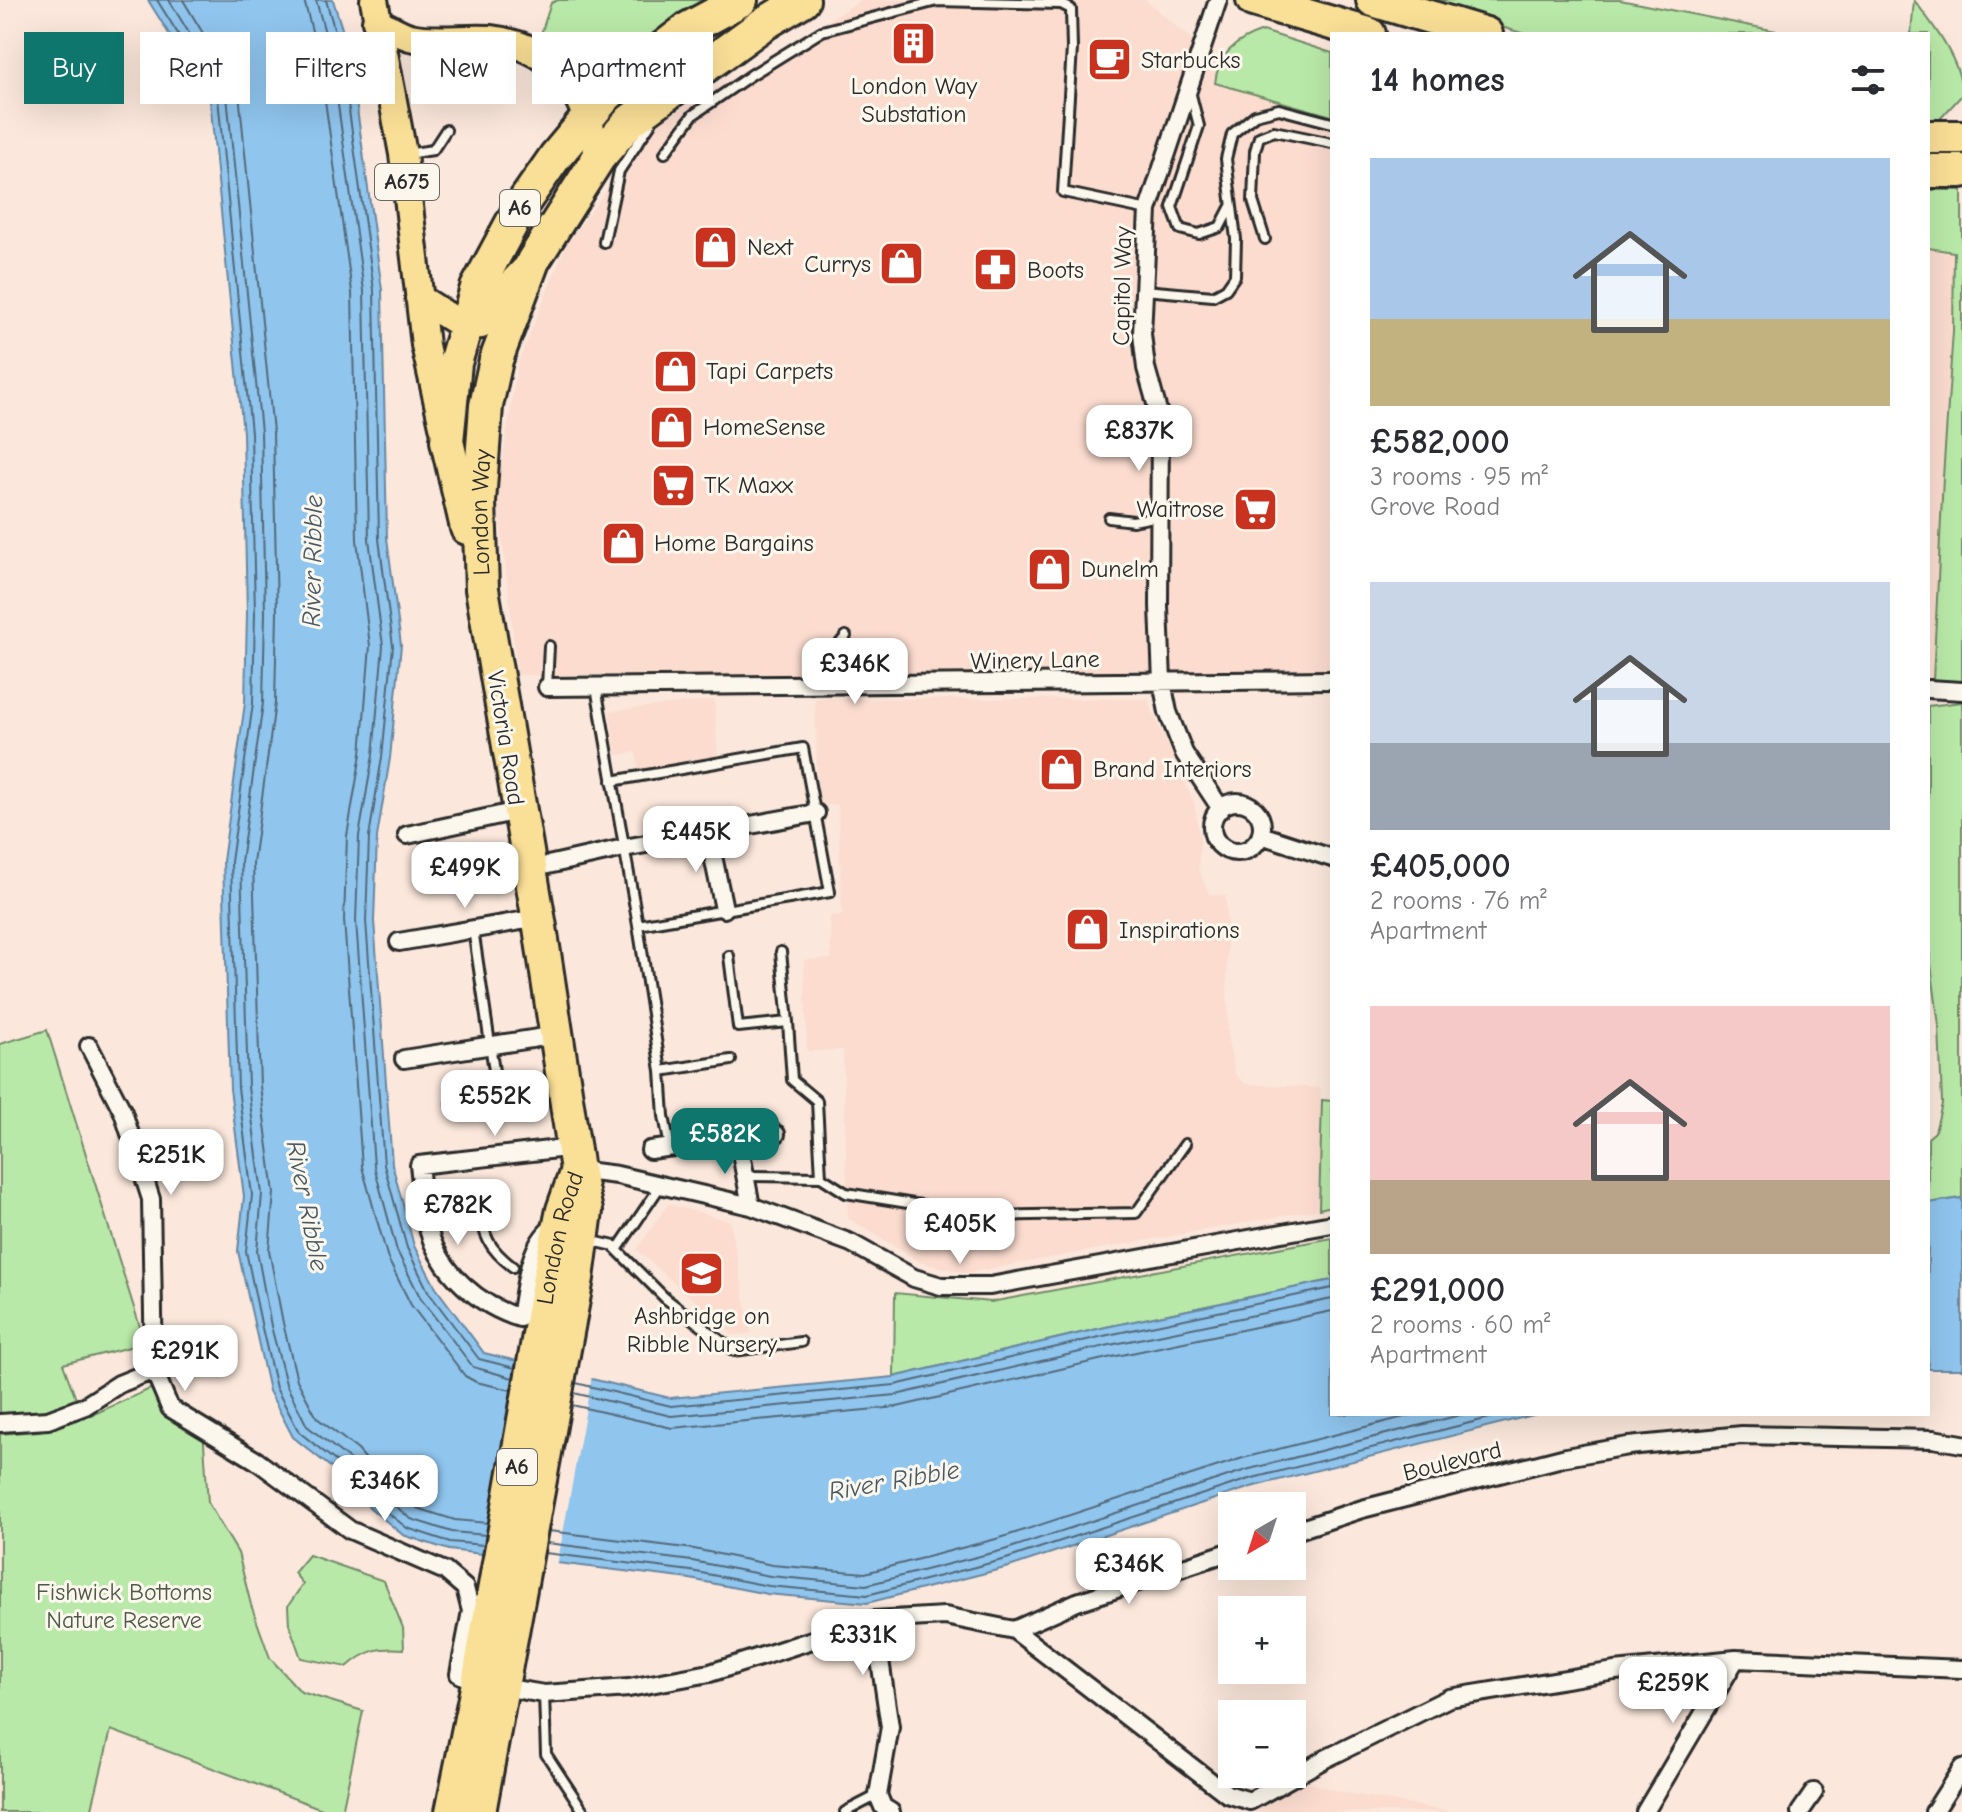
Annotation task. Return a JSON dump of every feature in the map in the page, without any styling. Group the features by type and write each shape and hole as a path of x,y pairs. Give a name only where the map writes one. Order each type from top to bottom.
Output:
{"highway":[{"name":"London Way","path":"684,32 741,0"},
{"name":"London Way","path":"713,60 803,0"},
{"path":"1253,0 1362,32"},
{"path":"1373,0 1479,32"},
{"name":"London Way","path":"482,589 447,441 453,372 477,288 521,206 555,157 600,104"},
{"name":"London Way","path":"482,589 479,502 486,406 496,360 533,261 599,157 630,121 652,104"},
{"path":"1930,137 1962,137"},
{"path":"1930,171 1962,171"},
{"name":"Victoria Road","path":"482,589 576,1159"},
{"name":"London Road","path":"490,1686 548,1365 586,1236 586,1211 576,1159"},
{"name":"A6","path":"452,1812 490,1686"},
{"name":"A6","path":"479,1812 490,1686"}],"main road":[{"name":"A675","path":"375,10 411,37"},
{"name":"A675","path":"375,10 379,32"},
{"path":"395,58 411,45"},
{"name":"A675","path":"393,104 403,154 425,345 447,441"},
{"name":"A675","path":"581,104 589,118 599,157"},
{"path":"419,298 465,327 481,325 500,295 533,261"}],"street":[{"name":"Capitol Way","path":"1218,0 1148,210 1142,334 1146,368 1160,418 1162,682 1168,712 1184,753 1221,809"},
{"name":"Winery Lane","path":"547,687 1330,680"},
{"path":"1932,690 1962,691"},
{"path":"1239,802 1253,807 1261,819 1261,835 1254,846 1236,852 1222,847 1216,839 1213,825 1221,809 1239,802"},
{"path":"407,835 518,811"},
{"path":"530,869 624,848 816,813"},
{"path":"708,832 724,909"},
{"path":"1261,835 1330,857"},
{"path":"399,942 538,918"},
{"path":"404,1059 557,1035"},
{"path":"89,1046 123,1112 151,1199 154,1370 170,1408 257,1461 350,1530 445,1571 465,1588 471,1611 459,1674 490,1686 544,1694 629,1688 710,1673 874,1620 945,1616 1014,1630 1227,1794 1250,1801 1323,1760 1449,1698 1615,1671 1736,1659 1962,1669"},
{"path":"650,1150 776,1134"},
{"path":"738,1138 751,1206"},
{"path":"586,1236 543,1235 528,1275 520,1318 506,1314 480,1299 455,1276 436,1249 424,1212 419,1165 576,1159 661,1185 751,1206 851,1243 914,1278 941,1286 990,1286 1330,1224"},
{"path":"0,1423 48,1420 85,1406 119,1384 154,1370"},
{"name":"Boulevard","path":"1306,1527 1362,1509 1566,1457 1628,1446 1742,1435 1933,1439 1962,1444"},
{"path":"1014,1630 1077,1602 1218,1556"},
{"path":"874,1620 890,1727 878,1795 883,1807 891,1812"},
{"path":"1645,1812 1736,1659"},
{"path":"1934,1812 1962,1768"},
{"path":"1800,1812 1814,1792"}],"lane":[{"path":"665,153 693,115 822,31 937,1 1061,4 1071,9 1072,48 1063,192 1148,210"},
{"path":"1189,87 1199,126 1172,207 1180,229 1199,234 1220,227 1232,204"},
{"path":"604,242 619,171 662,104"},
{"path":"1144,290 1213,296 1226,289 1235,276 1236,239 1226,159 1232,134 1255,115 1279,109 1330,122"},
{"path":"403,154 433,150 446,130"},
{"path":"1265,239 1253,201 1255,151 1259,137 1274,131 1330,143"},
{"path":"1109,518 1133,521 1159,516"},
{"path":"832,686 832,653 846,636"},
{"path":"547,687 549,646"},
{"path":"596,687 638,925 670,1147"},
{"path":"612,781 803,748 816,813 830,892 638,925"},
{"path":"451,1103 498,1098 473,929"},
{"path":"781,952 792,1080 817,1101 821,1177"},
{"path":"729,956 738,1027 788,1022"},
{"path":"661,1071 731,1060"},
{"path":"745,1176 821,1177 846,1193 988,1216 1136,1213 1185,1144"},
{"path":"586,1236 619,1247 661,1185"},
{"path":"424,1212 481,1206 481,1224 489,1244 513,1267"},
{"path":"586,1236 734,1351 801,1342"},
{"path":"544,1694 546,1754 584,1812"},
{"path":"845,1812 878,1795"}],"shaded area":[{"path":"862,0 1145,0 1218,62 1220,85 1330,115 1330,678 518,675 497,494 518,363 567,243 655,125 690,104 713,104 713,90"},
{"path":"1930,248 1954,251 1953,331 1933,681 1930,681"},
{"path":"815,699 1147,699 1194,803 1200,839 1198,869 1209,894 1226,896 1228,1040 1235,1074 1245,1084 1321,1088 1319,1209 966,1273 920,1262 848,1218 843,1050 807,1051 804,960 831,959 830,916 842,915 838,805 818,805"},
{"path":"714,700 718,757 639,770 636,752 616,755 610,711"},
{"name":"Ashbridge on Ribble Nursery","path":"668,1204 730,1221 751,1333 733,1335 637,1250"},
{"path":"1306,1782 1341,1792 1451,1812 1257,1812 1256,1806 1289,1788 1306,1788"}],"green space":[{"path":"558,0 706,0 661,32 542,32 551,3"},
{"path":"1410,0 1620,0 1781,32 1518,32"},
{"path":"1914,0 1945,44 1961,82 1962,95 1940,119 1930,119 1930,32 1911,32"},
{"path":"1263,31 1330,52 1330,115 1215,83 1224,56 1245,39"},
{"path":"1930,190 1962,190 1962,683 1933,681 1953,331 1954,252 1930,248"},
{"path":"1962,702 1962,1198 1930,1203 1930,1136 1935,1132 1942,1104 1939,1026 1930,956 1930,706"},
{"path":"47,1030 145,1343 63,1364 76,1399 51,1414 0,1423 0,1044"},
{"path":"1322,1100 1330,1101 1330,1206 1319,1209"},
{"path":"1330,1238 1330,1280 1106,1327 894,1377 895,1293 991,1302"},
{"name":"Fishwick Bottoms Nature Reserve","path":"150,1389 203,1428 208,1503 238,1553 251,1605 270,1658 301,1692 363,1711 342,1812 330,1812 111,1730 91,1812 0,1812 0,1434 39,1431 94,1414"},
{"path":"309,1555 384,1581 403,1628 404,1649 373,1651 347,1667 301,1658 289,1624 288,1606 303,1584 294,1573"}],"water":[{"name":"River Ribble","path":"148,0 333,0 343,32 266,32 266,104 356,104 382,290 387,538 401,645 390,758 377,837 374,921 392,1164 414,1246 436,1288 484,1353 670,1398 894,1377 1106,1327 1330,1280 1330,1416 1529,1416 1236,1492 1218,1492 1218,1498 1009,1567 867,1603 767,1594 690,1579 449,1550 403,1535 369,1507 338,1473 293,1437 269,1391 238,1251 244,1196 230,1089 223,861 245,703 247,613 243,433 210,104 250,104 250,32 168,32"},
{"path":"1962,1198 1962,1369 1930,1369 1930,1203"}],"pier":[{"path":"524,1360 592,1376 557,1566 487,1558"}],"place":[{"name":"London Way Substation","path":"914,44"},
{"name":"Starbucks","path":"1110,60"},
{"name":"Next","path":"716,247"},
{"name":"Currys","path":"902,264"},
{"name":"Boots","path":"996,270"},
{"name":"Tapi Carpets","path":"675,371"},
{"name":"HomeSense","path":"672,427"},
{"name":"TK Maxx","path":"673,485"},
{"name":"Waitrose","path":"1255,509"},
{"name":"Home Bargains","path":"623,543"},
{"name":"Dunelm","path":"1050,569"},
{"name":"Brand Interiors","path":"1062,769"},
{"name":"Inspirations","path":"1088,930"},
{"name":"Ashbridge on Ribble Nursery","path":"702,1274"}]}
